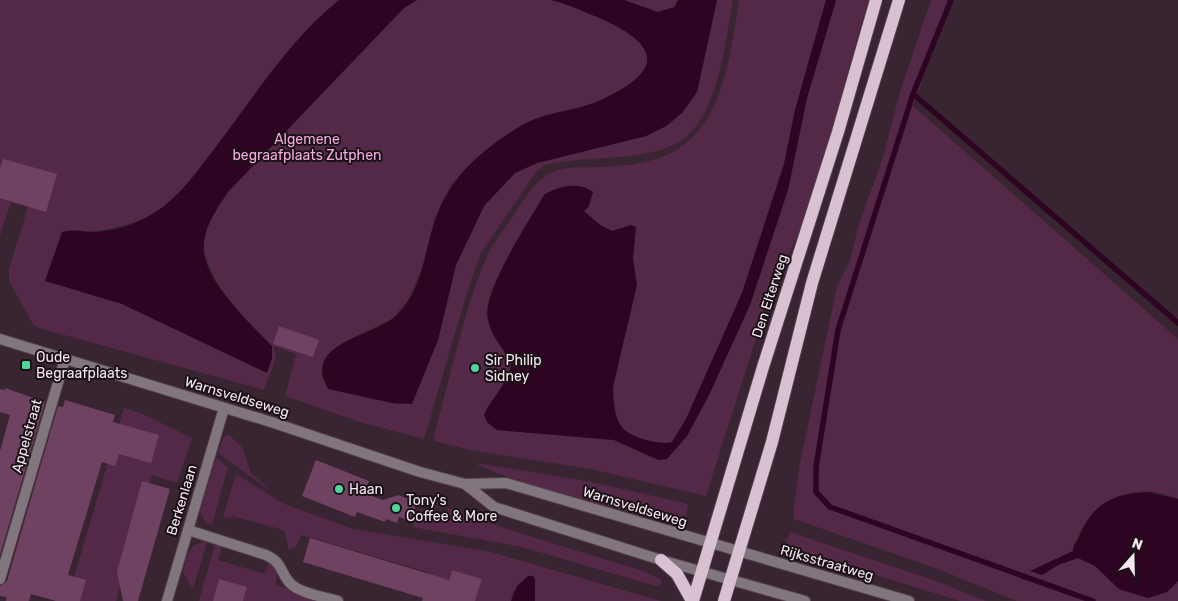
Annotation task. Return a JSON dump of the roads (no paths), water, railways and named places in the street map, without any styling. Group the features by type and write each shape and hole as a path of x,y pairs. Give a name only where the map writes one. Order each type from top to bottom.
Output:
{"main road":[{"name":"Den Elterweg","path":"693,601 760,376 838,132 876,0"},
{"path":"724,601 774,433 812,283 899,0"},
{"path":"661,560 677,574 693,601"}],"street":[{"name":"Warnsveldseweg","path":"0,339 224,408 420,472 465,484 506,483 738,552"},
{"name":"Appelstraat","path":"0,579 65,359"},
{"name":"Berkenlaan","path":"167,601 224,408"},
{"name":"Warnsveldseweg","path":"465,484 494,507 730,580"},
{"path":"188,530 266,555 276,560 288,581 295,587 338,601"},
{"name":"Rijksstraatweg","path":"738,552 909,601"},
{"path":"730,580 805,601"}],"waterway":[{"path":"951,0 913,94 838,330 816,467 816,492 830,507 1093,601"},
{"path":"913,94 1178,323"}],"place":[{"name":"Oude Begraafplaats","path":"26,365"},
{"name":"Sir Philip Sidney","path":"475,368"},
{"name":"Haan","path":"339,489"},
{"name":"Tony's Coffee & More","path":"396,508"}],"park label":[{"name":"Algemene begraafplaats Zutphen","path":"307,148"}]}
